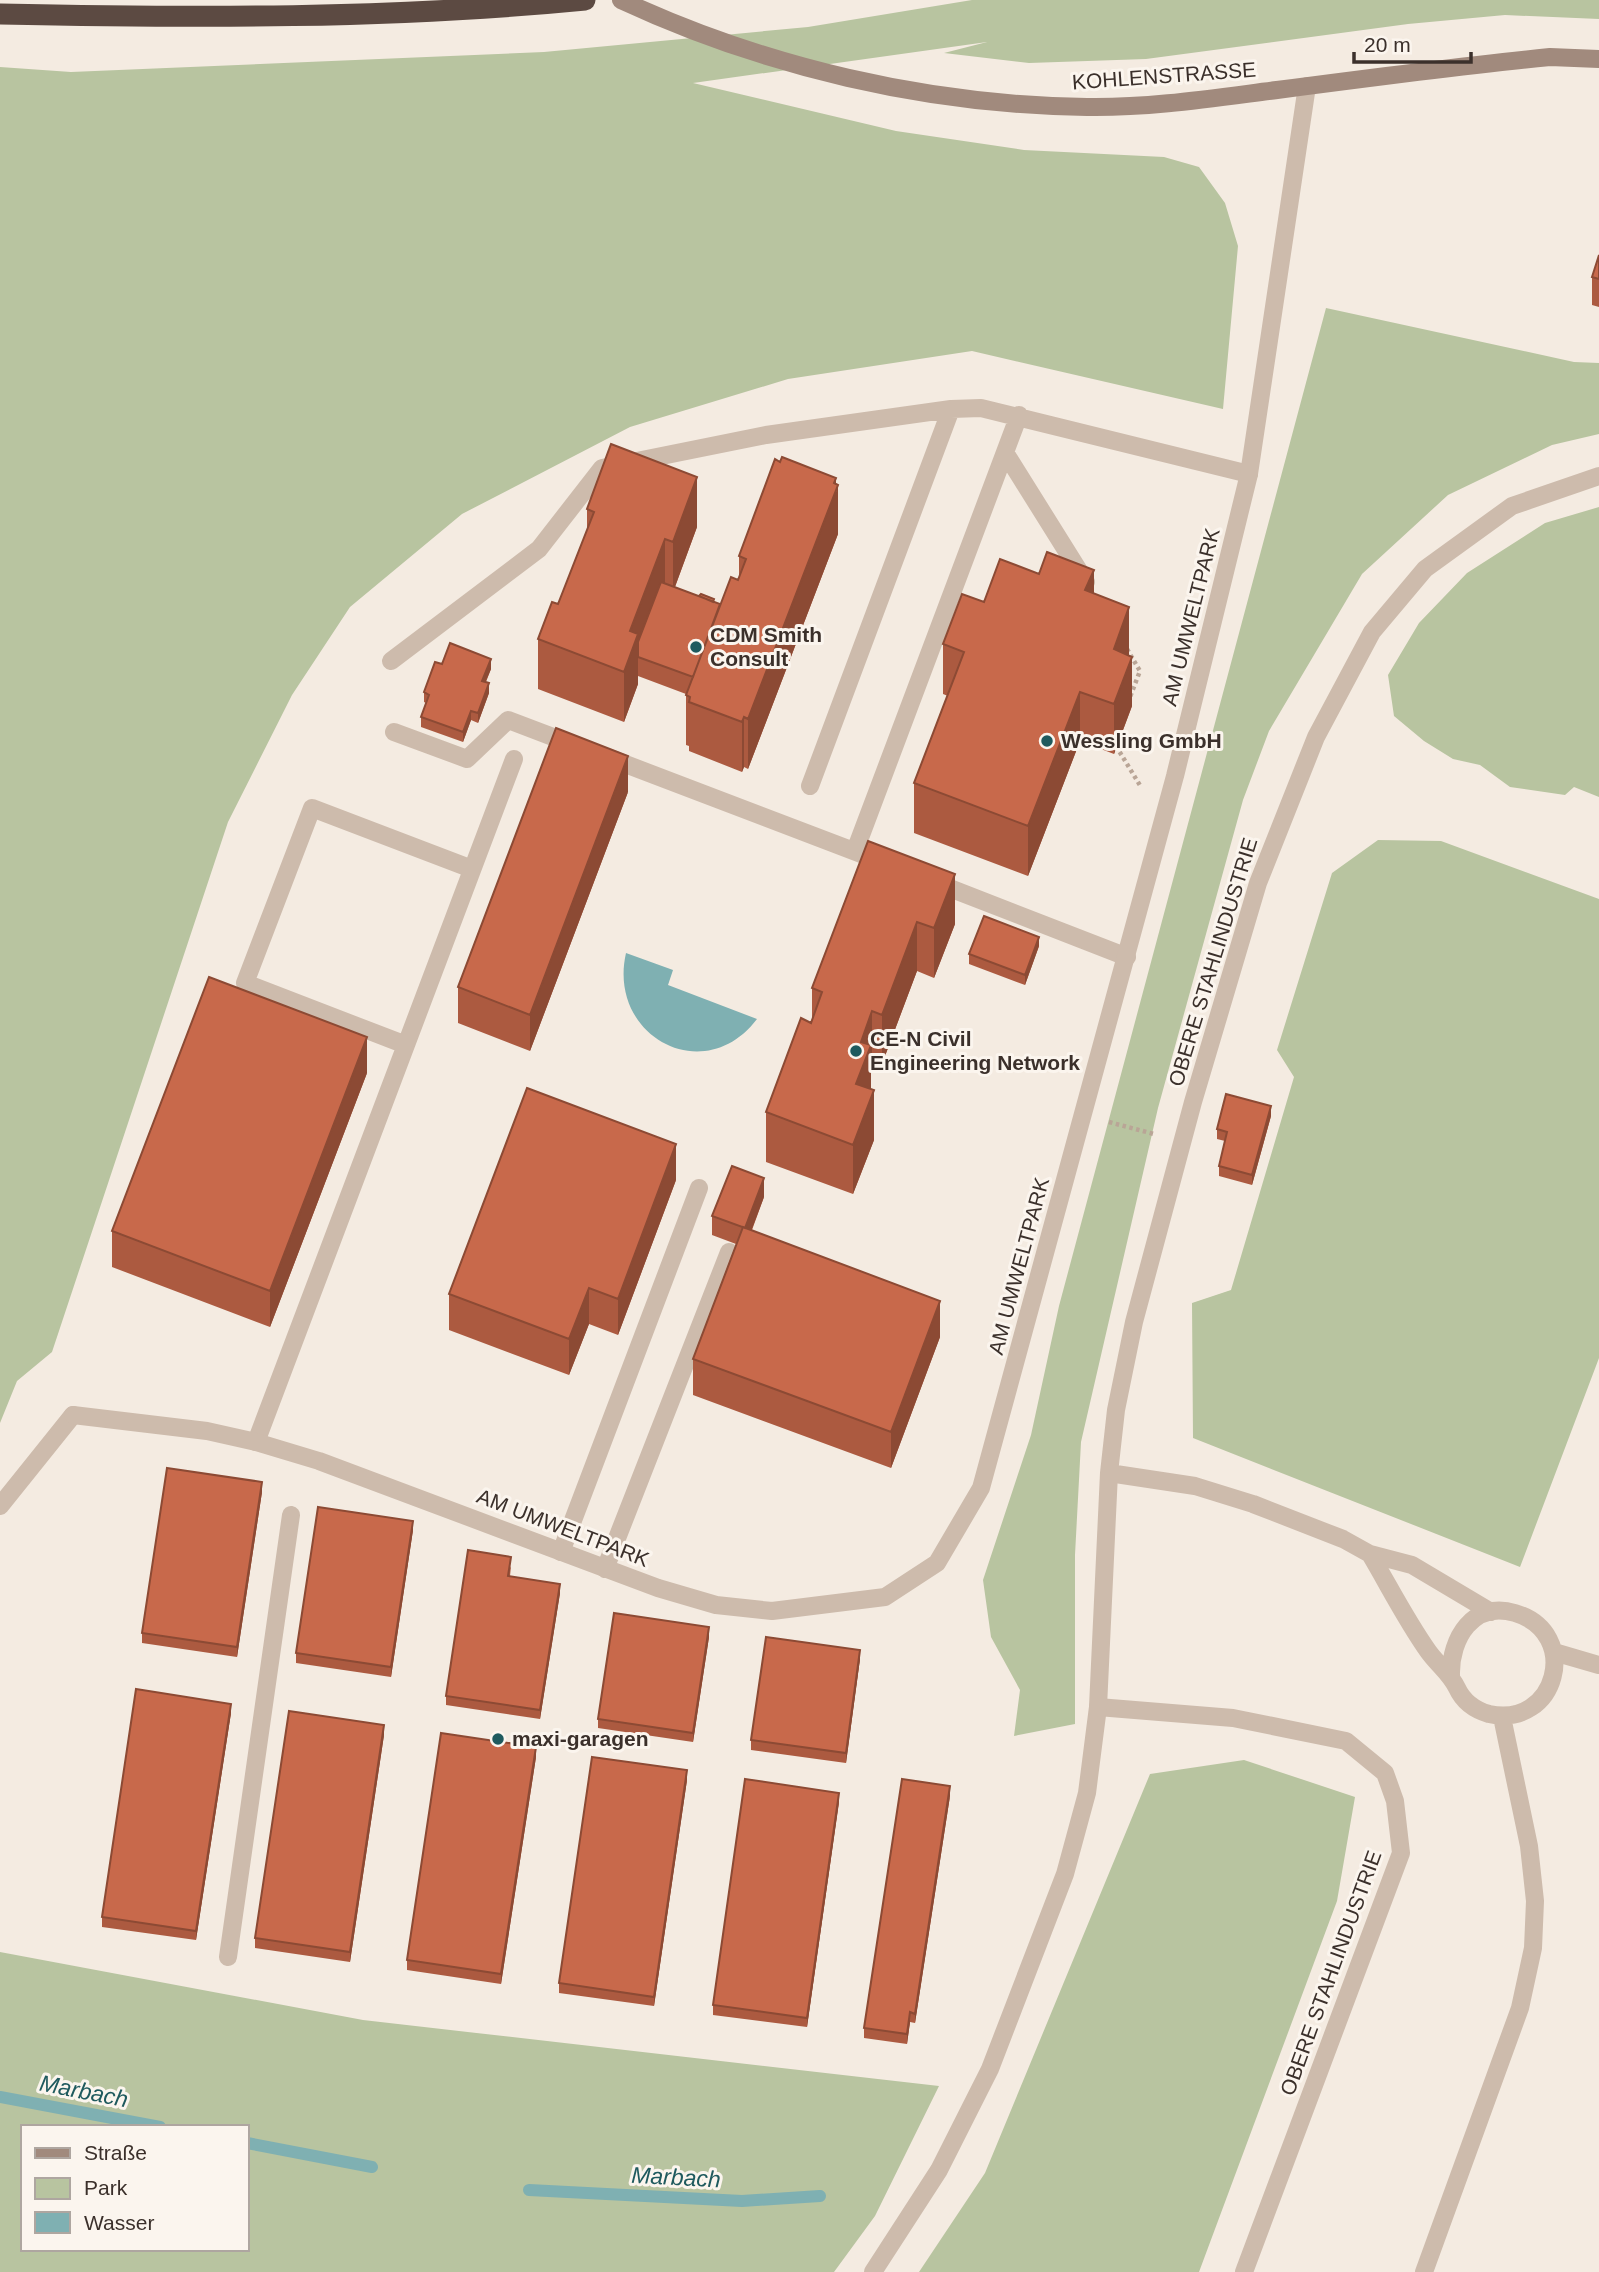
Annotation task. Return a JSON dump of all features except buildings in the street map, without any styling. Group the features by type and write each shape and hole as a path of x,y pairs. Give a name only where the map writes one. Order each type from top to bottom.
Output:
{"highway":[{"path":"0,15 192,18 411,13 585,0"}],"street":[{"name":"KOHLENSTRASSE","path":"621,0 706,36 810,69 852,79 988,101 1088,107 1198,100 1550,57 1599,59"},
{"name":"AM UMWELTPARK","path":"0,1506 73,1415 207,1431 256,1442 319,1461 605,1569 716,1605 772,1611 885,1597 937,1563 981,1488 1175,776 1248,474 1307,86"},
{"path":"391,661 539,549 601,468 766,435 951,408 981,408 1019,415 1248,474"},
{"path":"810,786 951,408"},
{"path":"855,851 1019,415"},
{"path":"1006,454 1092,592"},
{"name":"OBERE STAHLINDUSTRIE","path":"873,2272 939,2170 990,2069 1065,1874 1087,1793 1098,1707 1110,1473 1116,1410 1134,1322 1182,1142 1258,883 1316,737 1372,632 1425,569 1512,506 1599,476"},
{"path":"394,733 467,759 508,720 1126,957"},
{"path":"256,1442 514,759"},
{"path":"406,1045 244,983 312,808 472,869"},
{"path":"561,1552 699,1188"},
{"path":"605,1569 729,1252"},
{"path":"1110,1473 1195,1486 1317,1529 1370,1554 1412,1565 1491,1612"},
{"path":"228,1957 290,1515"},
{"path":"1370,1554 1428,1652 1451,1675 1461,1696 1479,1711 1502,1717 1525,1712 1544,1697 1554,1676 1554,1652 1546,1633 1531,1619 1512,1611 1491,1612 1472,1620 1458,1635 1451,1654 1451,1675"},
{"path":"1554,1652 1599,1665"},
{"name":"OBERE STAHLINDUSTRIE","path":"1098,1707 1233,1718 1346,1741 1385,1773 1395,1801 1401,1853 1244,2272"},
{"path":"1424,2272 1520,2008 1533,1948 1535,1902 1529,1846 1502,1717"}],"path":[{"path":"1120,637 1140,671 1127,705"},
{"path":"1084,1115 1182,1142"}],"green space":[{"path":"972,0 1599,0 1599,19 1505,15 1408,24 1146,59 1029,63 944,53 987,42 693,83 896,131 1024,150 1164,157 1199,167 1225,203 1238,246 1223,409 972,351 788,379 630,427 462,514 350,607 292,695 228,822 52,1352 17,1381 0,1423 0,67 71,72 544,52 808,27"},
{"path":"1326,308 1574,362 1599,363 1599,434 1552,445 1448,495 1362,574 1269,731 1243,800 1158,1108 1081,1442 1075,1555 1075,1724 1014,1736 1020,1690 991,1637 983,1580 1031,1435 1059,1306"},
{"path":"1599,507 1599,797 1574,787 1565,795 1510,787 1480,765 1453,759 1424,741 1394,716 1388,675 1419,623 1467,573 1545,523"},
{"path":"1378,840 1441,841 1599,899 1599,1358 1520,1567 1193,1438 1192,1303 1231,1290 1294,1077 1277,1050 1332,873"},
{"path":"1244,1760 1355,1797 1337,1901 1199,2272 919,2272 985,2173 1150,1774"},
{"path":"0,1952 363,2020 939,2086 875,2216 834,2272 0,2272"}],"water":[{"path":"626,953 673,970 668,985 757,1019 735,1040 712,1050 687,1051 664,1043 645,1029 631,1008 624,983"}],"waterway":[{"name":"Marbach","path":"0,2097 149,2125"},
{"name":"Marbach","path":"248,2143 372,2167"},
{"name":"Marbach","path":"529,2190 742,2201 820,2196"}],"place":[{"name":"CDM Smith Consult","path":"696,647"},
{"name":"Wessling GmbH","path":"1047,741"},
{"name":"CE-N Civil Engineering Network","path":"856,1051"},
{"name":"maxi-garagen","path":"498,1739"}]}
